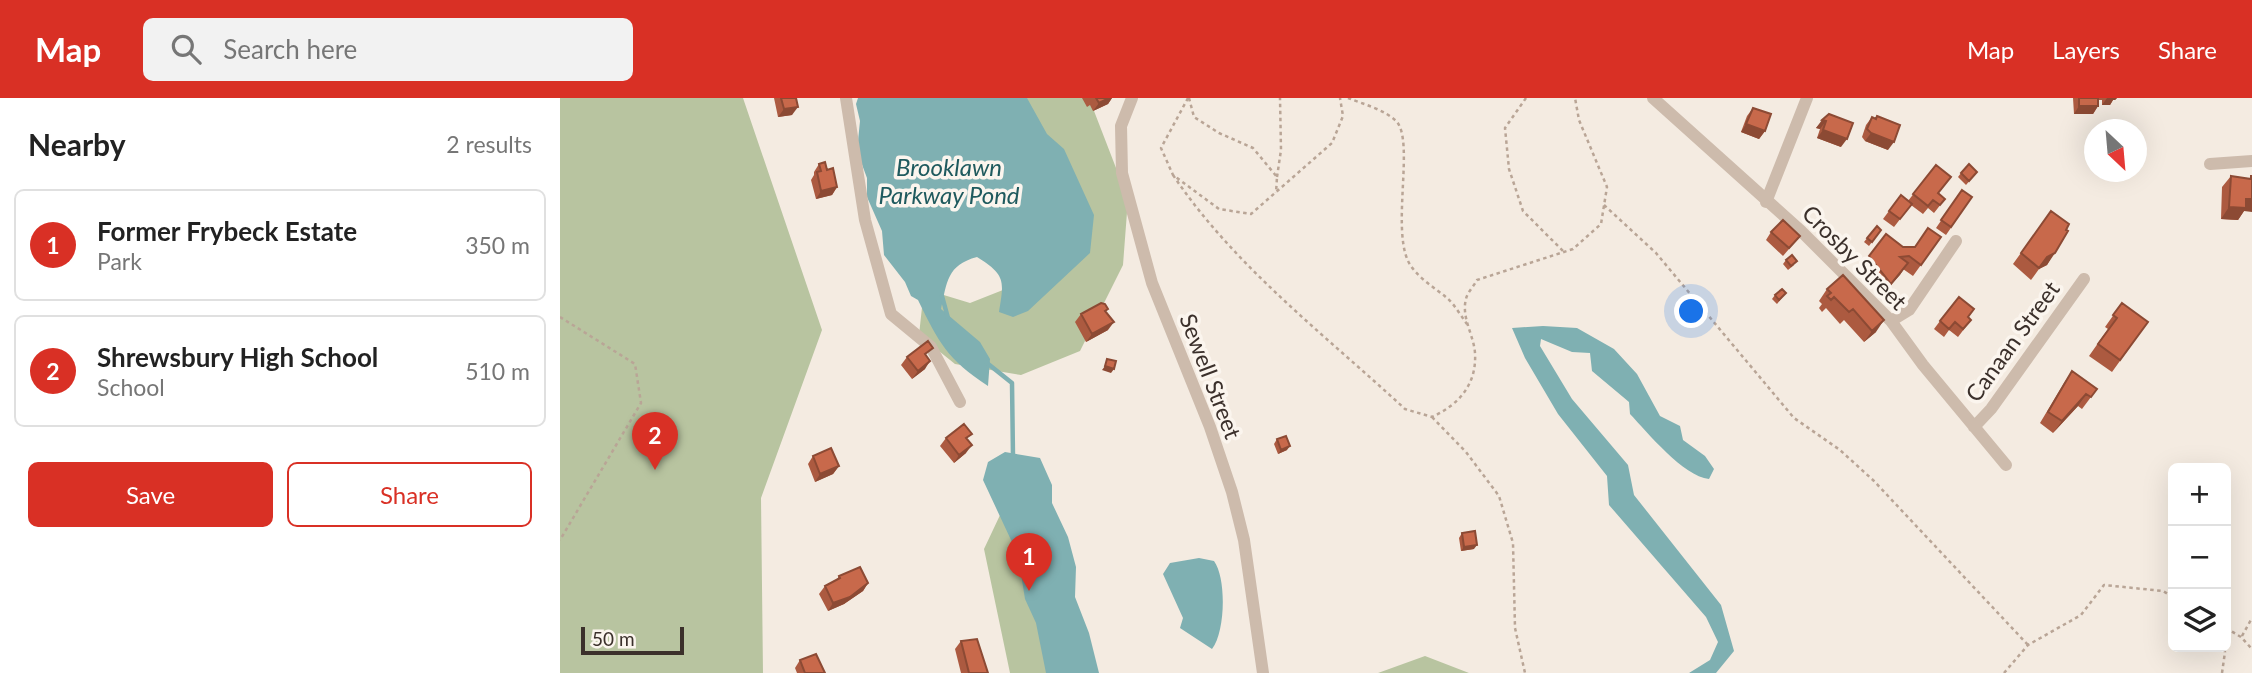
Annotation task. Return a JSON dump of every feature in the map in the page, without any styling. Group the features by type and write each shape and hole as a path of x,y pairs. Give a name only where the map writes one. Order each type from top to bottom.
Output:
{"street":[{"path":"846,98 865,220 891,314 931,347 960,402"},
{"name":"Sewell Street","path":"1132,98 1121,126 1122,173 1152,283 1210,427 1232,492 1244,540 1264,673"},
{"name":"Crosby Street","path":"1654,98 1801,231 1892,321 1973,427 2006,465"},
{"path":"1766,202 1807,98"},
{"path":"2210,164 2252,161"},
{"path":"1892,321 1909,310 1956,241"},
{"name":"Canaan Street","path":"1973,427 1999,398 2084,279"}],"path":[{"path":"1188,98 1161,148 1173,175 1197,211 1235,253 1405,409 1432,417 1499,496 1513,543 1516,628 1524,673"},
{"path":"1188,98 1194,117 1219,133 1253,148 1276,177"},
{"path":"1276,192 1281,150 1280,98"},
{"path":"1173,175 1219,209 1251,214 1332,143 1343,116 1340,98"},
{"path":"1348,98 1396,121 1406,139 1401,176 1402,226 1408,261 1429,286 1449,300 1467,324"},
{"path":"1526,98 1505,128 1509,169 1523,211 1564,253"},
{"path":"1432,417 1451,408 1469,387 1475,354 1467,324 1465,300 1477,280 1573,250 1601,224 1606,187 1579,120 1575,98"},
{"path":"1604,205 1656,253 1794,418 1840,450 1874,481 2028,645"},
{"path":"560,317 635,364 641,403 560,540"},
{"path":"2004,673 2028,645 2081,615 2104,585 2163,591 2168,594"},
{"path":"2241,638 2252,618"},
{"path":"2231,631 2252,649"},
{"path":"2222,673 2225,652"}],"green space":[{"path":"560,98 743,98 822,330 761,498 763,673 560,673"},
{"path":"1010,98 1089,98 1128,199 1123,265 1080,351 1021,375 955,364 919,335 924,289 970,303 1008,288"},
{"path":"1001,513 1082,673 1010,673 984,549"},
{"path":"1425,656 1469,673 1378,673"}],"water":[{"name":"Brooklawn Parkway Pond","path":"858,98 1027,98 1047,134 1064,149 1094,215 1090,253 1028,311 1013,317 999,312 1001,280 993,269 977,257 967,260 950,276 941,309 980,342 990,359 988,386 953,358 932,328 918,300 911,296 905,282 884,255 882,231 867,197 867,178 857,151 860,121 856,104"},
{"path":"1512,328 1577,328 1614,349 1637,374 1660,416 1680,426 1683,440 1705,456 1714,469 1709,479 1699,476 1666,452 1630,414 1629,402 1592,371 1590,353 1572,352 1541,339 1540,346 1572,399 1628,465 1634,495 1721,605 1734,651 1716,673 1689,673 1710,660 1718,642 1706,617 1609,505 1607,476 1558,414 1525,358"},
{"path":"1005,452 1040,458 1052,485 1052,503 1068,537 1076,567 1075,597 1089,633 1099,673 1046,673 1036,623 1025,599 1018,555 983,480 988,462"},
{"path":"1199,558 1214,561 1223,593 1220,631 1212,649 1180,628 1183,618 1163,574 1170,563"}],"building":[{"path":"781,98 796,98 798,107 784,109"},
{"path":"1096,98 1109,98 1099,103"},
{"path":"2079,98 2098,98 2098,106 2079,106"},
{"path":"1753,108 1771,114 1765,131 1746,124"},
{"path":"1829,114 1853,123 1847,139 1823,130 1826,121 1822,120"},
{"path":"1877,116 1900,125 1894,142 1867,129 1872,117 1876,119"},
{"path":"825,162 827,170 833,168 837,187 821,191 817,172 821,171 819,164"},
{"path":"1969,164 1977,172 1969,181 1961,173"},
{"path":"1936,165 1951,177 1938,193 1945,199 1940,205 1933,200 1928,206 1913,194"},
{"path":"2231,176 2251,179 2252,176 2252,199 2246,199 2246,208 2229,207"},
{"path":"1962,190 1972,197 1951,227 1941,220"},
{"path":"1901,195 1912,204 1900,219 1889,211"},
{"path":"2051,211 2069,224 2066,230 2068,231 2055,253 2047,257 2039,268 2021,253"},
{"path":"1783,220 1800,236 1789,248 1771,232"},
{"path":"1877,226 1881,230 1872,242 1867,238"},
{"path":"1928,228 1941,237 1921,265 1909,256 1900,257 1908,263 1891,284 1869,256 1886,234 1903,247 1915,247"},
{"path":"1792,255 1797,261 1791,266 1786,260"},
{"path":"1843,275 1884,320 1872,331 1853,309 1849,312 1834,297 1831,300 1827,296 1831,293 1827,289"},
{"path":"1782,289 1786,293 1779,300 1775,295"},
{"path":"1959,297 1974,309 1968,317 1971,320 1963,329 1955,322 1949,329 1940,321"},
{"path":"1101,303 1105,304 1108,309 1105,311 1114,322 1092,334 1081,314"},
{"path":"2122,303 2148,322 2120,360 2098,344 2117,318 2113,315"},
{"path":"928,341 933,348 925,354 930,361 918,371 907,357"},
{"path":"1107,359 1116,361 1114,369 1105,366"},
{"path":"2072,371 2097,389 2091,397 2086,394 2062,421 2048,412"},
{"path":"964,424 972,434 966,438 972,445 959,455 946,438"},
{"path":"1286,436 1290,446 1281,450 1277,439"},
{"path":"831,448 839,466 820,474 813,456"},
{"path":"1475,531 1477,545 1464,547 1462,533"},
{"path":"860,567 868,583 850,597 833,603 825,586 840,578 839,576"},
{"path":"977,639 988,673 969,673 961,641"},
{"path":"816,654 825,673 805,673 800,660"}],"waterway":[{"path":"942,296 948,318"},
{"path":"987,363 1012,383 1013,457"}],"place":[{"name":"Shrewsbury High School","path":"655,470"},
{"name":"Former Frybeck Estate","path":"1029,591"}]}
